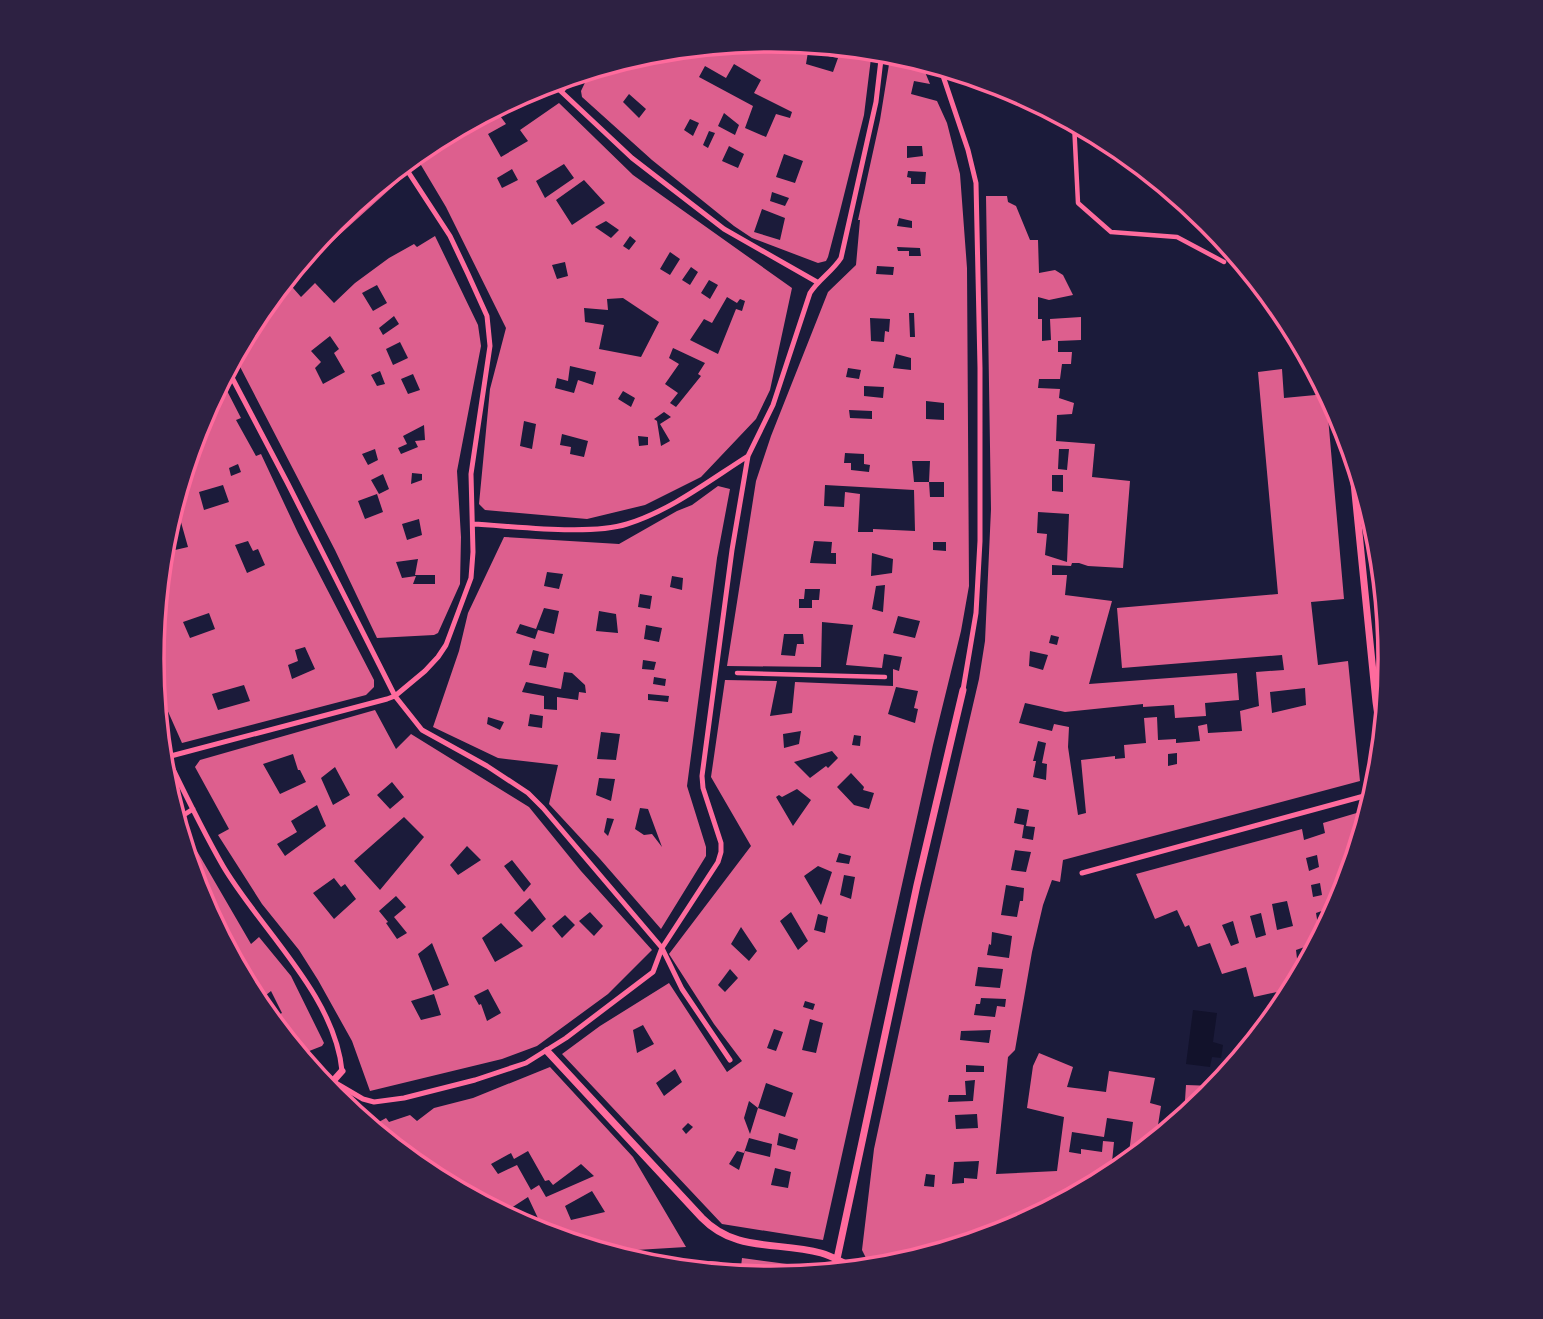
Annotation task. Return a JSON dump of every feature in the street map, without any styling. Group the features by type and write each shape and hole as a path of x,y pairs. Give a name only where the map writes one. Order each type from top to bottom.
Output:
{"street":[{"path":"1360,510 1376,702"},
{"path":"838,1260 914,899 963,690"},
{"path":"547,1051 720,1235 743,1242 821,1253 843,1262"},
{"path":"335,1081 342,1071"}],"lane":[{"path":"337,1084 363,1099 374,1102 404,1098 475,1080 526,1063 547,1051 653,972 662,948 718,862 721,843 703,788 702,776 732,550 748,456 773,405 810,293 841,258 876,102 881,63"},
{"path":"944,78 976,183 980,541 976,613 963,690"},
{"path":"562,91 632,158 724,229 817,282"},
{"path":"173,756 395,696 425,671 446,645 471,578 471,474 490,332 481,300 450,236 409,173"},
{"path":"233,380 395,696 422,730 487,766 528,793 662,948 682,989 730,1060"},
{"path":"472,524 581,529 627,524 654,513 697,489 748,456"},
{"path":"175,775 236,886 311,991 336,1042 342,1071"},
{"path":"1082,873 1363,796"},
{"path":"184,814 192,809"}],"path":[{"path":"1075,134 1078,203 1111,232 1177,237 1236,269"},
{"path":"715,673 885,677"}],"shaded area":[{"path":"1193,1010 1217,1013 1213,1042 1223,1045 1221,1058 1212,1057 1210,1067 1186,1064"}],"building":[{"path":"772,52 808,54 806,64 833,72 838,58 825,55 871,61 864,115 826,261 818,263 752,238 734,226 652,160 582,97 581,91 585,82 614,73 692,58","holes":["734,64 761,80 754,93 792,112 790,118 776,114 766,137 745,128 753,106 699,77 705,66 726,78","629,94 646,109 639,118 623,102","724,113 739,125 735,135 718,126","690,119 699,123 693,136 684,130","709,131 715,133 708,148 703,145","729,146 744,154 738,168 722,161","784,154 803,161 795,183 776,177","772,192 789,198 785,206 770,201","762,209 785,218 780,240 754,232"]},
{"path":"889,64 925,72 930,84 914,81 911,94 937,101 947,123 960,174 967,268 969,586 823,1240 722,1224 562,1054 600,1026 669,983 727,1072 742,1061 714,1024 669,954 751,846 711,777 725,680 777,681 770,716 792,713 795,682 893,686 893,669 899,671 902,657 884,654 882,668 846,665 853,625 822,622 821,667 727,666 756,481 828,292 856,265 858,220","holes":["907,146 922,146 923,156 907,158","908,171 926,172 925,184 911,184 911,178 907,177","899,218 912,221 912,228 897,226","897,247 920,248 921,256 909,256 909,251 898,251","877,266 894,267 893,275 876,274","909,313 914,313 915,337 910,337","870,318 890,319 889,332 885,331 884,342 871,341","896,354 911,358 911,370 893,368","848,368 861,370 859,379 846,377","864,386 884,387 883,398 864,396","926,401 944,403 944,420 926,419","849,410 872,411 872,419 850,418","845,453 864,454 864,464 870,465 869,472 851,470 851,463 844,463","912,461 930,461 929,482 914,482","929,482 944,482 944,497 930,497","825,485 914,490 915,531 873,529 873,532 858,532 860,494 845,492 844,507 824,506","814,541 832,542 831,553 836,553 836,564 810,563","933,542 946,542 946,551 933,550","872,553 893,559 892,573 871,576","885,585 883,612 872,609 876,586","805,589 820,589 819,600 812,600 812,608 799,608 799,599 804,599","898,616 920,621 915,638 893,633","784,634 803,634 804,644 797,644 795,656 781,655","896,687 918,691 914,708 918,709 915,723 888,714","801,731 799,744 784,748 783,734","854,735 861,736 860,746 852,745","832,751 838,758 828,768 826,766 810,778 794,762","851,773 864,787 863,790 874,793 869,809 854,805 837,787","797,789 811,800 793,826 776,797 782,797","839,853 851,856 849,864 836,862","818,866 832,872 821,905 804,876","844,875 855,877 851,899 840,895","791,912 808,941 798,950 780,921","818,914 828,917 825,933 814,930","741,927 757,951 749,961 731,944","730,969 738,978 725,992 718,985","805,1001 815,1004 813,1010 803,1007","810,1019 823,1023 816,1053 802,1050","643,1025 654,1044 637,1053 633,1030","774,1029 783,1032 776,1051 767,1048","675,1069 682,1082 664,1096 656,1083","766,1083 793,1093 785,1117 758,1108","749,1101 758,1108 750,1134 744,1118","688,1123 693,1127 686,1134 682,1129","779,1133 798,1139 795,1150 777,1145","749,1138 772,1144 770,1157 745,1151 739,1170 729,1164 737,1151 744,1153","775,1168 791,1172 788,1188 771,1185"]},
{"path":"559,103 633,175 792,288 770,390 756,419 701,477 645,505 587,519 485,510 479,504 490,389 506,328 446,207 421,165 500,116 506,124 488,134 501,157 528,141 520,130","holes":["564,164 574,178 545,198 536,181","512,169 518,180 502,188 497,178","584,180 605,203 572,225 556,200","606,221 619,230 611,238 595,227","630,236 636,241 629,250 623,246","670,252 680,259 670,275 660,269","565,262 568,276 557,279 552,265","691,267 698,272 690,285 682,280","709,280 718,285 710,299 701,293","727,297 737,303 740,299 745,301 742,311 736,309 718,354 690,340 704,319 712,323","623,298 659,322 641,357 599,349 604,325 585,322 584,308 608,310 607,299","673,348 705,363 698,374 701,376 676,407 670,403 678,393 665,384 679,364 669,358","570,366 596,372 593,385 578,380 574,393 555,388 557,378 568,381","623,391 635,398 631,407 618,399","664,412 671,417 660,424 670,441 661,446 657,421 654,419","524,421 536,424 532,449 520,446","562,434 588,441 584,457 570,454 571,447 560,445","638,436 648,437 648,445 639,446"]},
{"path":"400,180 327,246 371,203"},
{"path":"986,196 1007,196 1008,202 1016,206 1030,240 1038,240 1039,273 1055,270 1063,275 1073,295 1049,300 1038,297 1042,341 1051,340 1050,319 1081,317 1081,340 1058,341 1058,352 1072,352 1071,364 1062,364 1060,379 1039,379 1038,388 1060,389 1059,398 1074,403 1072,414 1057,415 1056,441 1095,444 1092,477 1130,481 1123,568 1079,563 1072,563 1071,566 1052,565 1052,575 1067,575 1065,595 1112,601 1089,684 1237,673 1239,700 1205,703 1206,716 1175,718 1174,705 1143,707 1143,704 1065,712 1025,703 1019,723 1052,731 1054,724 1069,727 1068,747 1078,815 1086,813 1081,760 1115,756 1115,759 1125,758 1124,745 1146,743 1144,718 1157,717 1158,740 1176,739 1176,743 1200,741 1198,726 1207,724 1208,733 1242,731 1240,711 1259,706 1256,672 1284,670 1282,655 1122,668 1117,608 1278,594 1258,372 1282,369 1284,398 1318,395 1328,418 1344,599 1311,602 1318,665 1348,661 1360,781 1063,860 1060,882 1052,880 1043,905 1015,1050 1008,1057 996,1174 1057,1171 1064,1117 1027,1108 1033,1066 1039,1053 1073,1067 1067,1087 1106,1092 1109,1071 1155,1078 1150,1103 1161,1106 1158,1125 1160,1125 1129,1149 1133,1122 1107,1118 1104,1137 1072,1132 1069,1152 1081,1154 1081,1149 1102,1152 1103,1141 1114,1142 1112,1162 1040,1204 1004,1220 929,1246 867,1258 862,1250 874,1149 923,920 979,679 985,641 991,509","holes":["1059,449 1069,449 1067,470 1058,469","1052,475 1063,475 1063,492 1052,491","1038,512 1069,514 1067,562 1045,555 1047,534 1037,533","1051,635 1059,637 1057,645 1049,643","1030,651 1048,655 1043,670 1029,666","1305,688 1306,705 1272,713 1270,692","1038,741 1046,743 1042,763 1047,764 1046,780 1033,777 1036,761 1033,761","1177,753 1177,764 1168,766 1168,754","1017,808 1029,810 1026,826 1035,827 1033,840 1022,838 1024,825 1014,823","1015,850 1031,852 1026,872 1011,870","1006,885 1024,888 1017,917 1001,915","992,932 1012,936 1009,958 987,955 989,944 991,945","978,967 1003,969 1000,988 975,986","981,998 1006,999 1005,1007 997,1006 995,1017 974,1015 976,1004 980,1004","991,1030 989,1043 960,1040 961,1031","966,1065 984,1066 984,1072 966,1072","975,1080 973,1101 948,1102 949,1095 966,1095 965,1081","977,1114 978,1128 956,1129 955,1115","979,1161 977,1179 964,1178 964,1183 952,1184 954,1162","926,1174 935,1175 934,1187 924,1186"]},
{"path":"435,236 478,325 481,346 457,471 461,537 460,584 438,633 377,638 335,550 240,367 292,287 301,297 315,283 334,303 355,283 389,258 414,244 417,247","holes":["377,285 387,303 373,311 362,293","394,316 399,324 383,335 379,328","330,336 339,349 334,353 345,372 323,384 315,368 321,362 311,351","400,342 408,358 393,365 386,349","380,371 385,384 377,386 371,375","413,374 420,390 408,394 401,379","424,425 425,440 415,441 418,447 401,454 398,448 407,444 403,436","375,449 378,460 368,465 362,454","412,473 422,474 422,480 411,484","383,474 389,489 379,494 371,480","377,494 383,512 365,519 358,501","419,519 422,535 407,540 402,524","418,559 415,575 435,575 435,584 413,584 416,576 402,578 396,562"]},
{"path":"227,391 241,418 236,420 256,456 261,454 298,533 374,680 374,687 366,695 182,743 167,709 164,660 175,549 188,547 181,521 185,502 211,427","holes":["238,464 241,472 231,476 229,468","223,485 229,502 204,510 199,492","248,541 253,551 258,549 265,565 247,573 235,545","209,613 215,629 190,638 183,622","305,647 315,669 292,679 288,665 298,661 295,650","244,685 250,701 218,710 212,694"]},
{"path":"718,486 730,489 717,558 687,786 706,847 706,856 661,929 549,804 558,765 498,758 433,727 459,651 468,613 504,537 619,544 692,505","holes":["547,572 563,574 559,589 544,586","672,576 683,578 682,590 670,587","640,594 652,596 650,609 638,607","544,608 559,611 554,634 538,630 535,639 516,633 520,624 536,629","599,611 616,614 618,633 596,631","646,625 662,628 659,642 644,639","533,650 549,654 546,668 529,665","643,660 656,662 654,670 642,669","564,672 572,673 585,685 586,693 579,692 578,700 557,697 557,710 544,709 544,696 522,692 526,682 561,689","654,677 666,679 665,686 653,684","648,694 669,696 668,702 648,700","530,714 543,716 542,728 528,726","488,717 504,722 500,730 487,724","601,732 620,734 616,760 597,759","599,778 615,779 611,801 596,795","640,808 648,809 662,847 652,834 644,835 635,829","607,818 614,819 608,836 604,832"]},
{"path":"375,710 396,749 411,734 529,807 581,871 652,950 608,994 537,1046 502,1059 370,1091 352,1041 318,980 299,950 262,904 218,835 229,829 195,767 200,760","holes":["293,754 298,770 306,782 280,794 263,764","335,767 350,795 333,805 321,778","392,782 404,797 390,809 377,795","317,805 326,826 285,856 277,844 297,832 291,821","404,817 424,837 380,890 354,861","467,846 481,860 458,875 450,865","512,860 531,884 524,892 504,866","334,878 341,887 345,884 356,899 334,919 313,893","396,896 406,907 394,917 407,933 397,939 386,923 388,922 379,911","530,898 546,919 532,932 514,913","590,912 603,926 594,936 579,921","565,915 575,925 562,938 552,926","501,923 523,946 495,962 482,938","432,943 449,985 433,991 418,954","488,989 501,1013 487,1021 481,1004 479,1005 474,996","434,994 441,1015 421,1020 411,1001"]},
{"path":"1359,812 1332,892 1324,910 1316,913 1316,928 1306,947 1296,950 1297,962 1277,995 1277,992 1254,997 1246,967 1222,974 1210,943 1198,947 1189,925 1185,927 1177,910 1155,919 1136,874 1302,829 1304,840 1325,833 1323,823","holes":["1317,855 1319,867 1309,871 1306,858","1320,883 1322,895 1313,897 1311,885","1287,901 1293,926 1277,930 1272,904","1261,913 1266,935 1256,938 1250,916","1233,921 1239,943 1231,946 1222,925"]},
{"path":"194,846 251,944 259,937 291,976 324,1043 322,1046 308,1051 279,1014 282,1013 271,991 266,995 227,928"},
{"path":"550,1067 633,1157 686,1247 632,1250 539,1220 528,1197 512,1208 503,1204 434,1164 379,1122 386,1118 389,1122 410,1115 417,1121 434,1108 473,1098","holes":["528,1151 545,1181 549,1180 553,1185 581,1164 594,1176 546,1197 539,1185 531,1190 517,1165 498,1174 491,1164 511,1153 514,1159","592,1191 605,1212 571,1220 565,1206"]},
{"path":"1186,1085 1204,1086 1201,1089 1185,1104"},
{"path":"742,1258 798,1265 772,1266 741,1265"}]}
